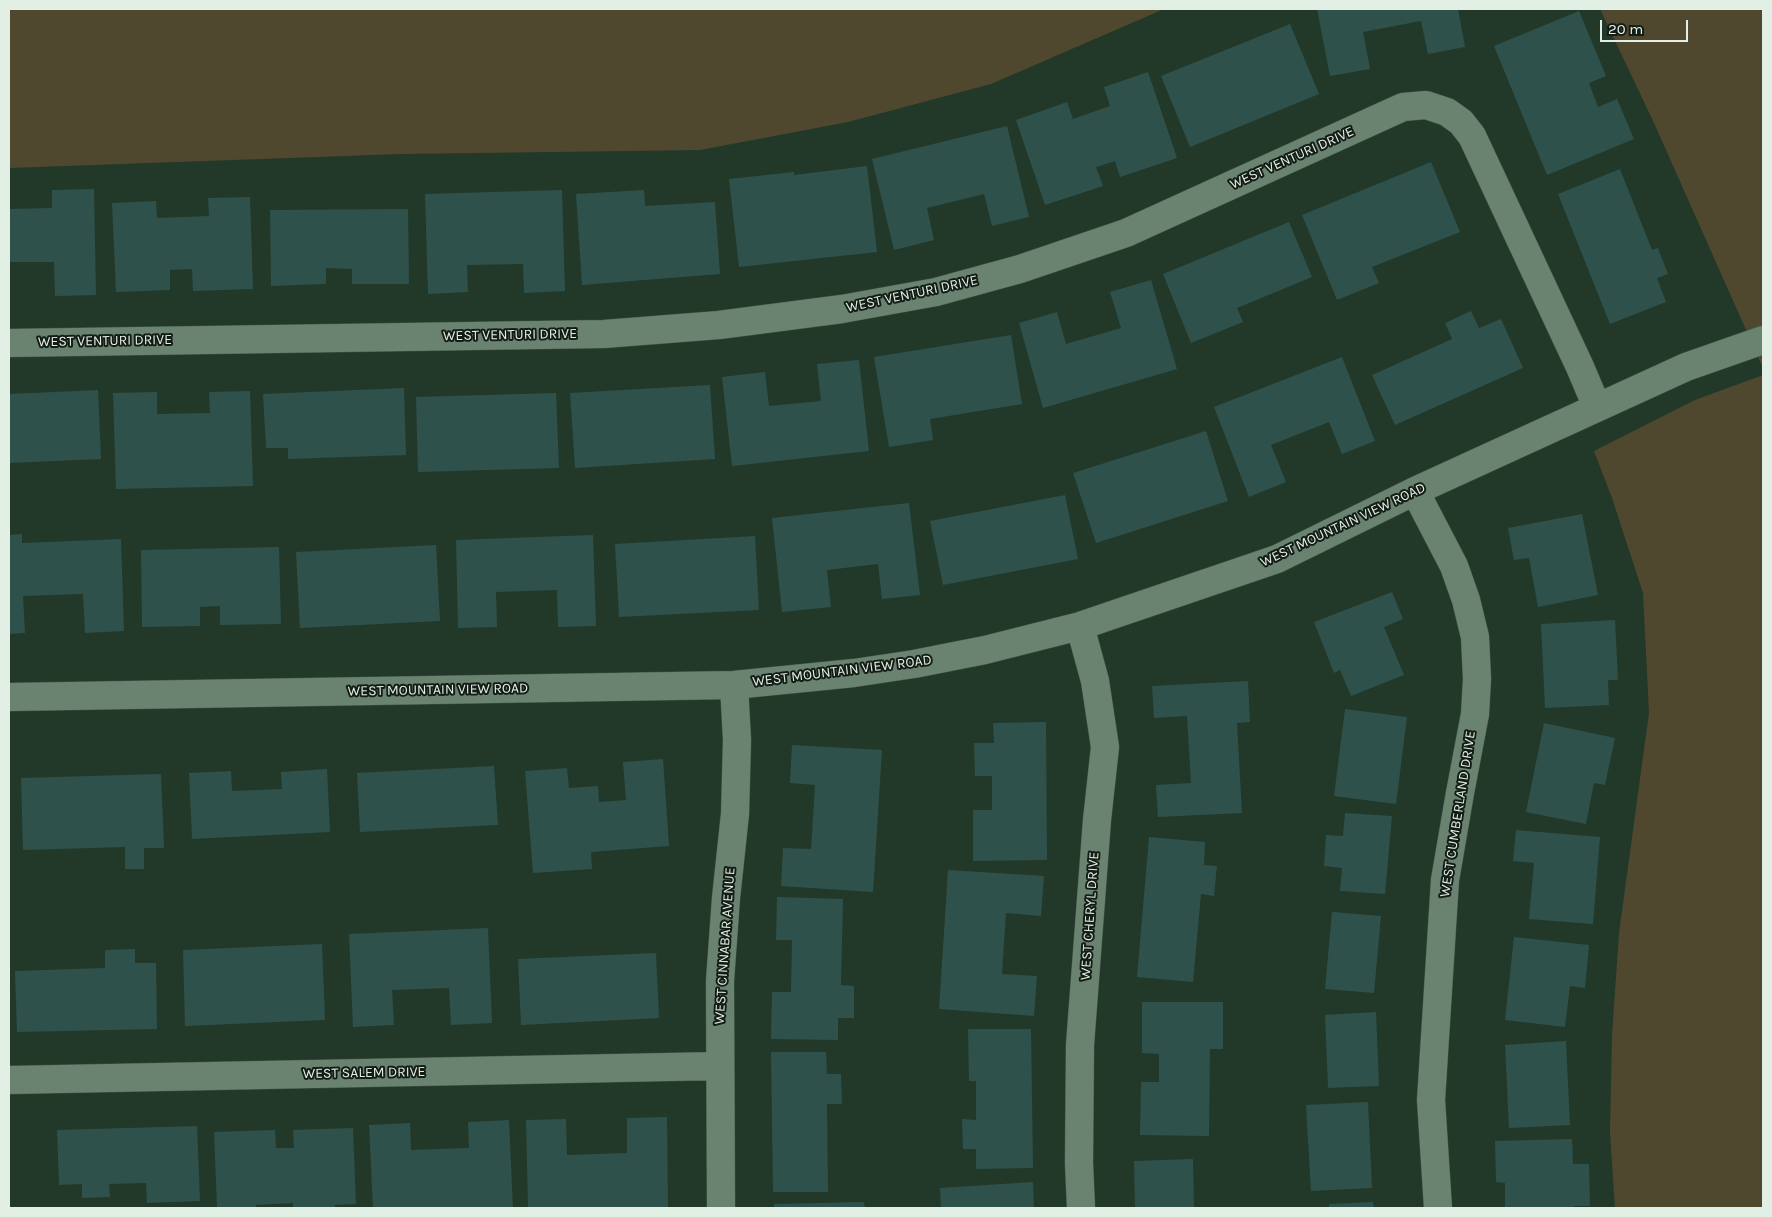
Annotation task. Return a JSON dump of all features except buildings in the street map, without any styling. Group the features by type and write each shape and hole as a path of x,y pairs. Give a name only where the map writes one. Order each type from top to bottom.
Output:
{"street":[{"name":"WEST VENTURI DRIVE","path":"9,343 604,334 719,325 842,309 936,292 1020,269 1126,233 1403,107 1426,105 1447,112 1461,122 1472,136 1597,407"},
{"name":"WEST MOUNTAIN VIEW ROAD","path":"9,697 734,684 854,673 914,664 985,650 1080,626 1277,559 1415,491 1597,407 1686,367 1763,340"},
{"name":"WEST CUMBERLAND DRIVE","path":"1415,491 1454,566 1466,600 1475,637 1477,679 1475,714 1445,880 1431,1100 1438,1208"},
{"name":"WEST CHERYL DRIVE","path":"1080,626 1095,681 1104,747 1080,1046 1078,1163 1080,1208"},
{"name":"WEST CINNABAR AVENUE","path":"720,1208 720,982 735,814 738,740 734,684"},
{"name":"WEST SALEM DRIVE","path":"9,1080 719,1066"}],"shaded area":[{"path":"9,9 1164,9 991,84 848,122 700,150 401,154 9,168"},
{"path":"1600,9 1763,9 1763,368 1654,123"},
{"path":"1763,375 1763,1208 1615,1208 1610,1132 1612,1036 1619,933 1649,713 1643,593 1612,498 1594,451 1695,400"}]}
